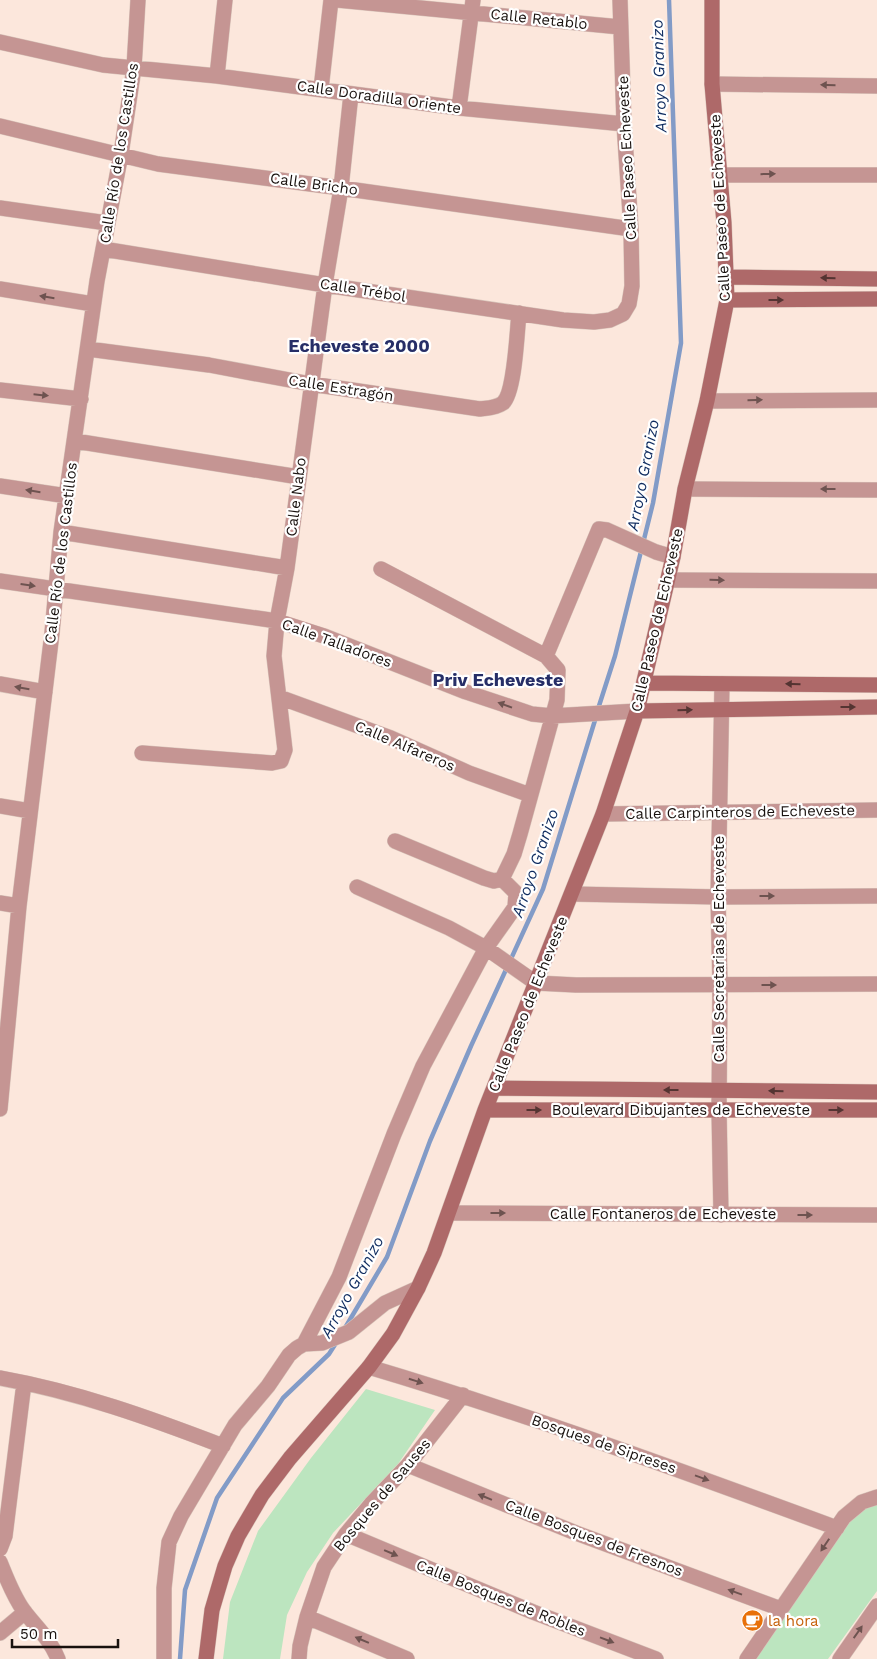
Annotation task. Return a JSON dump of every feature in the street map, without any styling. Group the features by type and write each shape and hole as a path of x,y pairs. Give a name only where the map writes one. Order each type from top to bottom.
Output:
{"street":[{"name":"Calle Río de los Castillos","path":"0,1103 4,1004 19,906 45,692 61,532 93,304 121,154 134,68 138,0"},
{"path":"217,76 225,0"},
{"path":"321,89 331,0"},
{"name":"Calle Retablo","path":"337,0 472,6 620,27"},
{"name":"Calle Paseo Echeveste","path":"620,0 632,286 629,304 622,314"},
{"name":"Calle Paseo de Echeveste","path":"206,1659 212,1610 225,1566 238,1536 262,1495 290,1458 369,1367 393,1334 434,1254 485,1110 603,814 637,711 668,580 685,489 727,300 727,277 712,84 712,0"},
{"path":"459,108 472,6"},
{"name":"Calle Doradilla Oriente","path":"0,42 103,65 217,76 459,108 624,124"},
{"path":"712,84 877,86"},
{"name":"Calle Nabo","path":"142,753 272,763 281,761 285,750 274,656 276,621 287,568 311,384 340,188 351,94"},
{"name":"Calle Bricho","path":"0,126 158,164 631,229"},
{"path":"719,175 877,175"},
{"path":"0,208 107,223"},
{"name":"Calle Trébol","path":"103,249 325,285 563,320 594,322 610,320 622,314"},
{"path":"727,277 877,279"},
{"path":"0,289 93,304"},
{"path":"727,300 877,299"},
{"name":"Calle Estragón","path":"88,350 209,365 311,384 480,409 495,407 504,402 510,385 519,313"},
{"path":"0,390 81,399"},
{"path":"706,401 877,400"},
{"path":"75,441 299,477"},
{"path":"0,486 67,496"},
{"path":"685,489 877,490"},
{"path":"546,656 598,531 603,529 673,557"},
{"path":"61,532 287,568"},
{"path":"381,569 546,656 558,670 557,716 530,795 514,854 502,879"},
{"path":"668,580 877,581"},
{"name":"Calle Talladores","path":"0,581 276,621 324,636 518,710 557,716 637,711"},
{"path":"644,683 877,685"},
{"path":"0,684 45,692"},
{"name":"Calle Secretarias de Echeveste","path":"721,1215 718,896 722,684"},
{"name":"Calle Alfareros","path":"279,697 392,738 469,773 530,795"},
{"path":"637,711 721,708 877,707"},
{"path":"0,806 30,811"},
{"name":"Calle Carpinteros de Echeveste","path":"603,814 877,810"},
{"path":"395,841 484,878 494,881 502,879"},
{"path":"164,1659 164,1588 169,1542 181,1516 235,1425 268,1386 289,1355 304,1344 338,1277 423,1066 492,951 515,907 516,894 502,879"},
{"path":"357,887 449,928 492,951 536,983 576,985 877,984"},
{"path":"572,894 877,896"},
{"path":"0,903 19,906"},
{"name":"Boulevard Dibujantes de Echeveste","path":"494,1088 877,1092"},
{"name":"Boulevard Dibujantes de Echeveste","path":"485,1110 877,1110"},
{"name":"Calle Fontaneros de Echeveste","path":"449,1213 877,1215"},
{"path":"304,1344 322,1343 349,1332 385,1303 418,1288"},
{"name":"Bosques de Sipreses","path":"369,1367 463,1395 623,1450 837,1528"},
{"path":"0,1378 24,1382 116,1406 223,1446"},
{"path":"0,1549 5,1536 24,1382"},
{"name":"Bosques de Sauses","path":"299,1659 306,1617 324,1567 346,1534 408,1465 463,1395"},
{"name":"Calle Bosques de Fresnos","path":"408,1465 576,1533 781,1609"},
{"path":"747,1659 837,1528 855,1506 877,1497"},
{"name":"Calle Bosques de Robles","path":"346,1534 533,1612 656,1659"},
{"path":"0,1562 14,1595 41,1631 58,1659"},
{"path":"840,1659 877,1606"},
{"path":"0,1633 25,1612"},
{"path":"306,1617 407,1659"}],"green space":[{"path":"366,1389 435,1410 398,1464 333,1533 307,1572 287,1615 280,1659 223,1659 230,1602 258,1531 311,1458"},
{"path":"877,1503 877,1591 828,1659 749,1659 860,1508"}],"waterway":[{"name":"Arroyo Granizo","path":"598,709 615,656 653,503 681,343 669,0"},
{"name":"Arroyo Granizo","path":"345,1328 387,1257 430,1141 543,889 596,717"},
{"name":"Arroyo Granizo","path":"180,1659 185,1590 217,1498 283,1398 329,1354 336,1343"}],"place":[{"name":"la hora","path":"752,1621"}],"district":[{"name":"Echeveste 2000","path":"359,345"},
{"name":"Priv Echeveste","path":"498,679"}]}
